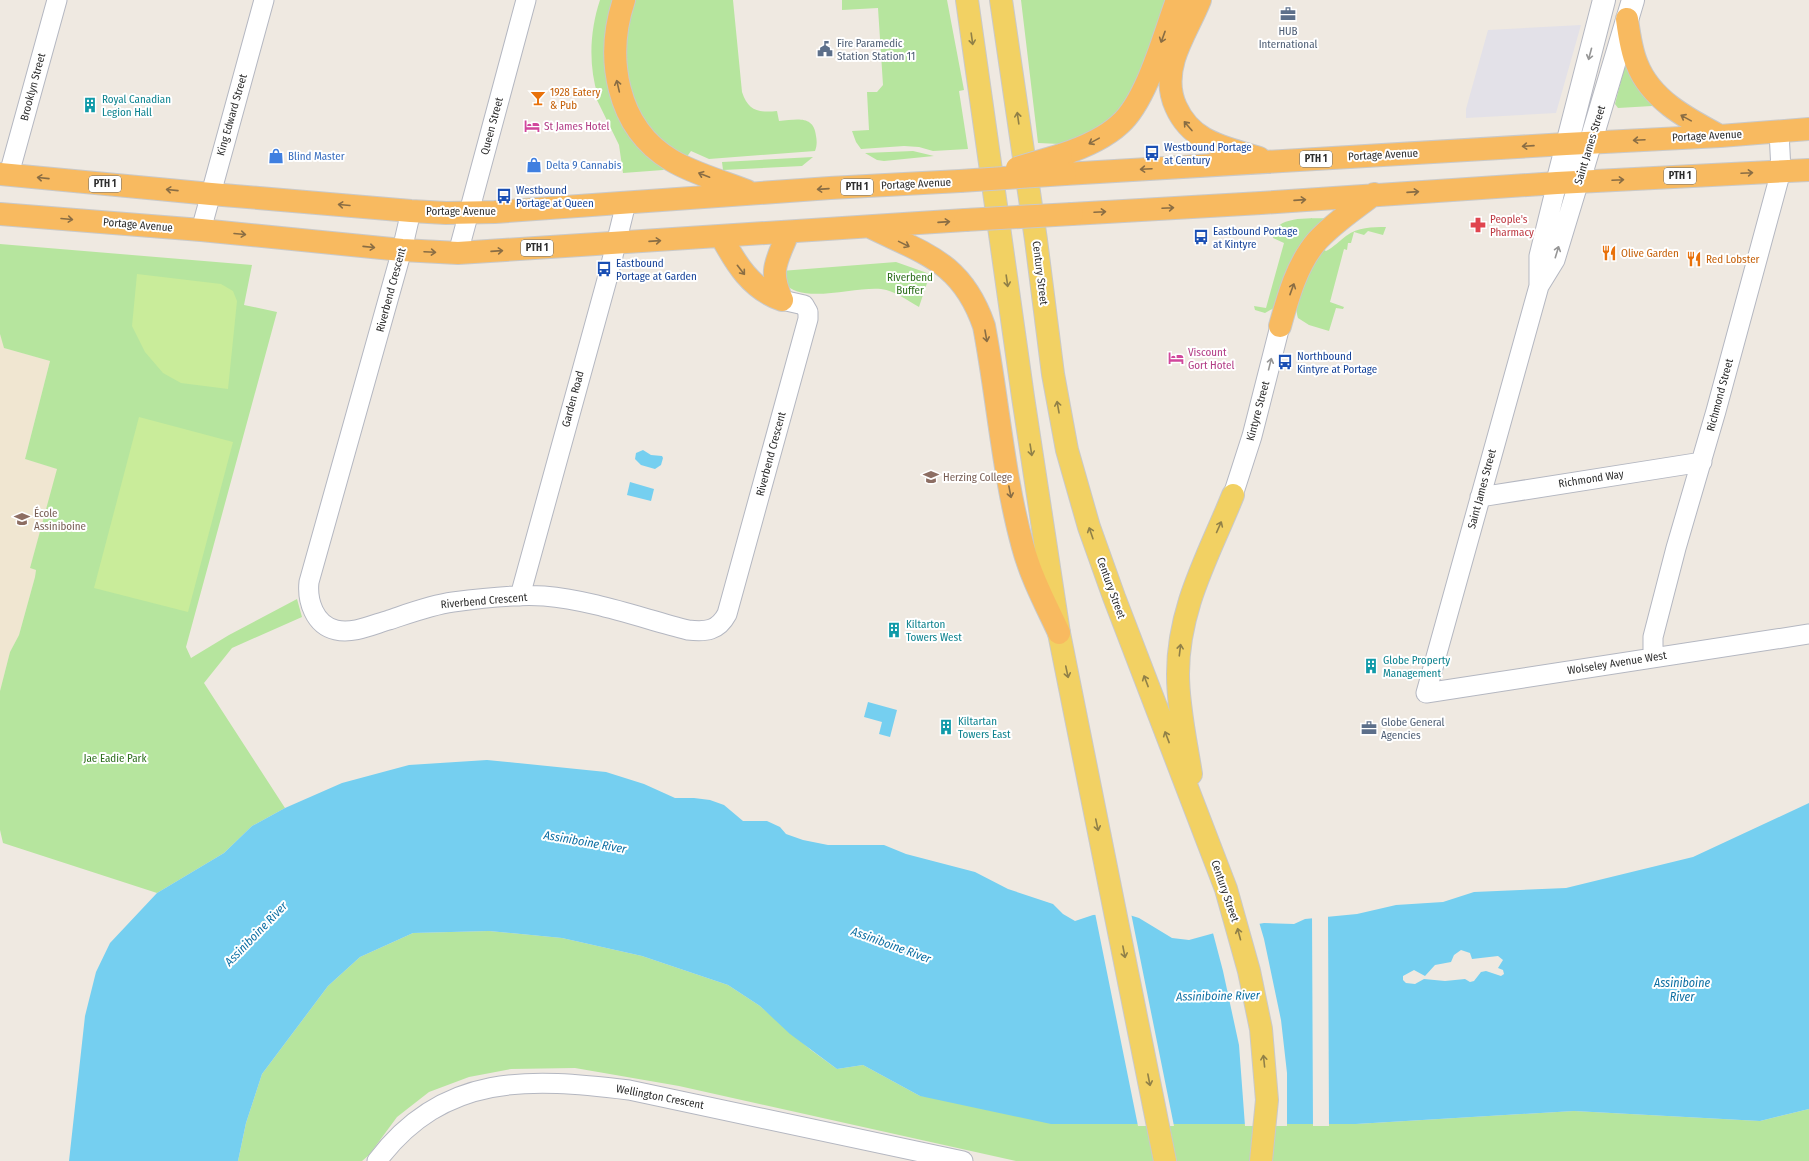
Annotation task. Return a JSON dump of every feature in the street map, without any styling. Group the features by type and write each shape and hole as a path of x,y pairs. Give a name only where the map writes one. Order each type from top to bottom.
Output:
{"highway":[{"path":"624,0 617,25 615,42 617,80 621,99 636,128 658,151 670,160 686,168 754,194"},
{"path":"1063,165 1083,148 1098,140 1120,124 1130,114 1144,89 1177,0"},
{"path":"1200,0 1179,46 1171,72 1171,92 1178,112 1190,130 1214,144 1274,162"},
{"path":"1630,10 1635,58 1641,75 1648,84 1680,114 1720,136"},
{"name":"Portage Avenue","path":"5,174 211,194 411,211 469,213 969,180 1063,165 1274,162 1591,142 1720,136 1809,129"},
{"name":"Portage Avenue","path":"0,214 201,230 402,250 458,253 616,244 965,220 1253,204 1374,194 1568,182 1809,170"},
{"path":"1280,326 1298,273 1313,246 1328,230 1374,194"},
{"path":"869,226 934,259 949,269 971,295 979,310 986,333 1010,492 1023,547 1033,578 1059,633"},
{"path":"782,300 775,285 774,267 788,232"},
{"path":"721,236 744,274 760,290 782,300"}],"main road":[{"path":"967,0 1023,398 1059,633 1165,1161"},
{"name":"Century Street","path":"1001,0 1036,240 1053,374 1067,450 1089,527 1226,889 1249,971 1261,1029 1267,1100 1261,1161"},
{"name":"Saint James Street","path":"1568,182 1566,144 1604,0"},
{"name":"Saint James Street","path":"1568,182 1591,142 1630,10"},
{"path":"1196,813 1178,675 1182,635 1186,612 1200,569 1233,495"},
{"path":"1267,1100 1273,1132 1274,1161"}],"street":[{"name":"Brooklyn Street","path":"5,174 57,0"},
{"name":"King Edward Street","path":"201,230 264,0"},
{"name":"Queen Street","path":"458,253 526,0"},
{"name":"Richmond Street","path":"1653,657 1653,637 1676,548 1702,462 1781,171 1779,131"},
{"name":"Saint James Street","path":"1426,693 1539,286 1555,260 1568,182"},
{"name":"Garden Road","path":"520,596 626,203"},
{"name":"Riverbend Crescent","path":"411,211 402,250 308,593 310,604 316,616 324,624 335,630 346,631 358,629 436,605 520,596 544,596 593,605 688,630 700,631 711,629 722,623 727,614 808,320 808,312 804,305 782,300"},
{"name":"Kintyre Street","path":"1233,495 1252,436 1280,326"},
{"name":"Richmond Way","path":"1480,496 1702,462"},
{"name":"Wolseley Avenue West","path":"1426,693 1809,634"},
{"name":"Wellington Crescent","path":"377,1161 395,1139 411,1124 434,1108 457,1096 485,1088 539,1083 589,1085 645,1092 963,1161"}],"shaded area":[{"path":"1581,25 1556,113 1466,118 1466,109 1488,30"},
{"name":"École Assiniboine","path":"0,334 5,348 50,361 25,459 58,469 30,568 36,570 35,577 19,635 10,652 0,691"}],"green space":[{"path":"600,0 615,0 607,57 668,167 663,170 623,173 619,145 596,98 598,96 593,72 592,35"},
{"path":"632,0 733,0 742,92 744,98 751,107 760,111 777,111 779,121 808,121 812,124 814,129 816,138 815,151 709,159 691,151 686,158 667,147 642,120 627,85 626,31"},
{"path":"842,0 947,0 964,90 959,91 968,149 933,151 919,147 904,146 861,149 856,142 852,131 869,130 867,92 877,92 883,85 878,8 842,10"},
{"path":"1021,0 1168,0 1130,104 1101,131 1060,144 1038,143"},
{"path":"1627,64 1654,104 1652,106 1618,108 1615,104 1625,65"},
{"path":"913,151 934,156 884,161 877,160 865,153"},
{"path":"813,157 802,166 723,170 722,162"},
{"path":"1326,218 1274,308 1265,313 1255,310 1254,306 1266,308 1284,243 1273,238 1279,225 1294,220"},
{"path":"1370,227 1386,227 1383,235 1368,231 1364,235 1354,232 1351,243 1348,243 1347,250 1344,249 1330,302 1344,307 1343,309 1336,308 1329,331 1309,325 1298,318 1297,300 1307,273 1321,248 1326,251 1332,248 1343,238 1351,233 1360,229"},
{"name":"Jae Eadie Park","path":"0,244 252,265 244,305 277,312 186,647 191,658 229,635 297,599 302,617 232,648 204,683 285,808 252,826 224,853 157,893 3,843 0,830 0,691 10,652 19,635 35,577 36,570 30,568 57,469 25,459 50,361 4,348 0,334"},
{"name":"Riverbend Buffer","path":"896,262 930,274 919,307 896,294 881,289 816,294 803,293 792,289 785,283 781,271"},
{"path":"137,274 221,284 233,291 237,301 228,389 181,383 163,373 145,352 132,326"},
{"path":"139,417 233,442 188,612 94,588"},
{"path":"489,931 562,938 642,956 728,985 760,1006 811,1050 837,1069 863,1065 920,1096 1356,1124 1574,1111 1760,1121 1809,1109 1809,1161 1016,1161 679,1086 575,1068 511,1069 469,1077 429,1092 397,1117 369,1155 362,1161 238,1161 246,1123 262,1074 328,986 360,957 413,933"}],"water":[{"path":"643,450 651,455 662,456 663,458 661,465 655,469 641,465 635,459 636,453"},
{"path":"630,482 654,489 651,501 627,495"},
{"path":"868,702 897,710 890,737 879,734 882,722 864,717"},
{"name":"Assiniboine River","path":"487,760 606,772 644,784 675,798 710,800 724,805 743,821 767,821 780,827 786,834 803,840 828,845 884,845 906,854 975,872 1008,889 1053,904 1063,914 1075,921 1093,915 1123,913 1139,918 1172,938 1189,940 1229,929 1264,923 1294,924 1305,919 1357,914 1396,905 1443,902 1474,892 1566,888 1693,857 1809,803 1809,1109 1760,1121 1574,1111 1356,1124 1051,1124 920,1096 863,1065 837,1069 790,1034 760,1006 728,985 642,956 562,938 489,931 413,933 360,957 328,986 262,1074 246,1123 238,1161 69,1161 85,1016 96,972 110,943 157,893 224,853 252,826 285,808 342,783 409,765","holes":["1461,950 1470,953 1472,959 1498,956 1503,960 1498,968 1503,970 1504,974 1501,976 1486,971 1481,972 1474,981 1470,982 1465,979 1445,981 1424,979 1415,984 1406,983 1403,980 1403,976 1414,970 1425,976 1435,965 1451,962 1454,955"]}],"pier":[{"path":"1123,911 1131,913 1174,1126 1138,1126 1095,913"},
{"path":"1328,914 1329,1126 1313,1126 1312,916"},
{"path":"1259,922 1281,1020 1287,1073 1287,1126 1245,1126 1239,1045 1213,933"}],"place":[{"name":"HUB International","path":"1288,14"},
{"name":"Fire Paramedic Station Station 11","path":"825,49"},
{"name":"1928 Eatery & Pub","path":"538,98"},
{"name":"Royal Canadian Legion Hall","path":"90,105"},
{"name":"St James Hotel","path":"532,126"},
{"name":"Westbound Portage at Century","path":"1152,153"},
{"name":"Blind Master","path":"276,156"},
{"name":"Delta 9 Cannabis","path":"534,165"},
{"name":"Westbound Portage at Queen","path":"504,196"},
{"name":"People's Pharmacy","path":"1478,225"},
{"name":"Eastbound Portage at Kintyre","path":"1201,237"},
{"name":"Olive Garden","path":"1609,253"},
{"name":"Red Lobster","path":"1694,259"},
{"name":"Eastbound Portage at Garden","path":"604,269"},
{"name":"Viscount Gort Hotel","path":"1176,358"},
{"name":"Northbound Kintyre at Portage","path":"1285,362"},
{"name":"Herzing College","path":"931,477"},
{"name":"École Assiniboine","path":"22,519"},
{"name":"Kiltarton Towers West","path":"894,630"},
{"name":"Globe Property Management","path":"1371,666"},
{"name":"Kiltartan Towers East","path":"946,727"},
{"name":"Globe General Agencies","path":"1369,728"}]}
